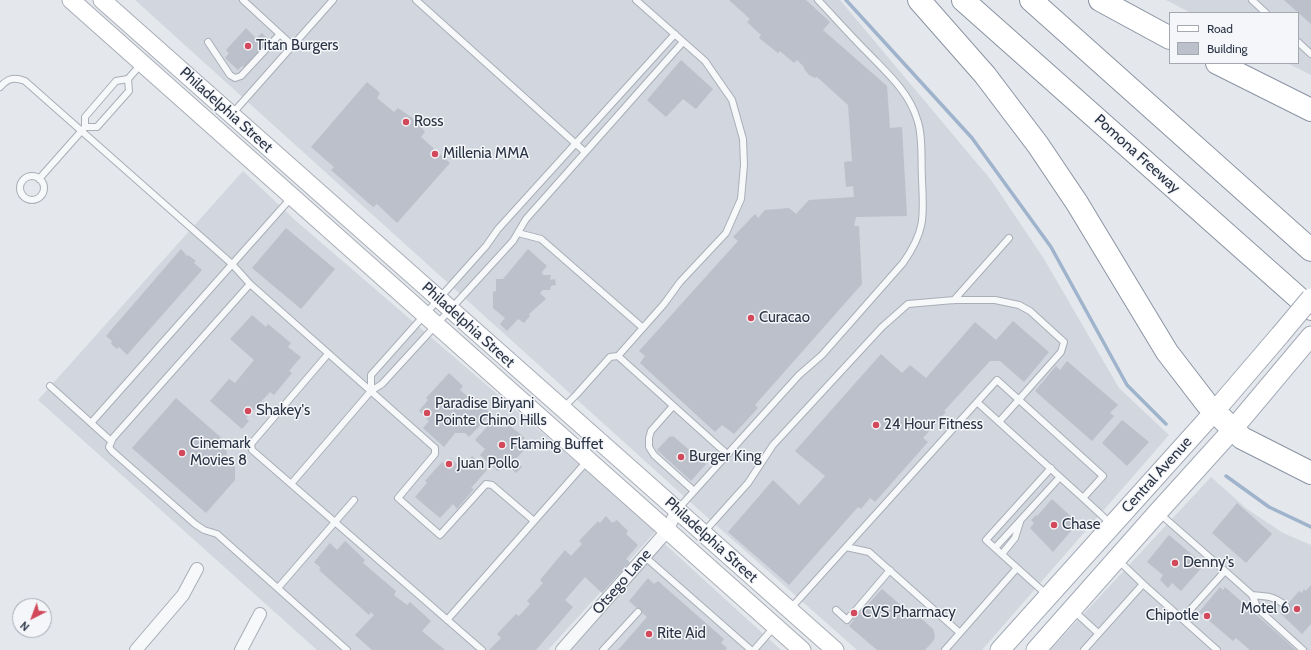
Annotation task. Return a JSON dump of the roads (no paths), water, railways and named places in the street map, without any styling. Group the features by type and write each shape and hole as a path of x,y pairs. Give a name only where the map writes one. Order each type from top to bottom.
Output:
{"highway":[{"path":"919,0 985,74 1038,145 1078,203 1167,352 1214,412 1244,439 1311,473"},
{"name":"Pomona Freeway","path":"962,0 1311,309"},
{"path":"1031,0 1311,250"},
{"path":"1100,0 1169,37"},
{"path":"1220,64 1311,110"}],"main road":[{"name":"Philadelphia Street","path":"71,0 802,650"},
{"name":"Philadelphia Street","path":"104,1 835,650"},
{"path":"196,111 221,120 231,115"},
{"name":"Central Avenue","path":"1000,650 1214,412 1311,298"},
{"name":"Central Avenue","path":"1036,650 1233,429 1311,336"},
{"path":"1072,610 1066,601 1066,594 1114,536 1112,525"},
{"path":"740,595 759,599 773,610 780,613 789,610"}],"street":[{"name":"Otsego Lane","path":"568,648 667,530 677,510"},
{"path":"136,650 184,595 197,569"},
{"path":"243,649 260,614"}],"lane":[{"path":"243,0 293,46"},
{"path":"231,115 333,0"},
{"path":"416,0 586,152"},
{"path":"562,409 610,357 618,356 664,304 680,282 726,233 741,199 744,165 743,139 732,100 705,61 636,0"},
{"path":"677,510 799,375 822,355 903,263 913,249 920,233 923,216 923,198 920,137 918,120 910,100 891,77 818,0"},
{"path":"1252,0 1265,12"},
{"path":"208,42 230,75 235,78 241,76 280,34"},
{"path":"291,484 370,391 382,384 430,319 444,304 498,229 675,34"},
{"path":"370,391 371,375 444,304 508,246 526,219 684,42"},
{"path":"1299,43 1311,54"},
{"path":"39,179 83,129 85,117 116,81 128,79 142,64"},
{"path":"0,87 8,79 17,78 25,81 83,129 232,264 250,284 435,448 435,454 398,498 440,535 486,484 492,485 534,521"},
{"path":"83,129 97,127 128,91 128,79"},
{"path":"91,423 292,196"},
{"path":"518,233 541,239 643,328"},
{"path":"954,300 1009,238"},
{"path":"250,284 111,441 109,447 118,457 195,524 204,530 217,534 347,650"},
{"path":"703,533 748,483 773,445 882,327 908,304 954,300 995,300 1019,305 1030,311 1064,342 1061,352 999,422"},
{"path":"328,354 251,444 252,450 482,650"},
{"path":"618,356 727,454"},
{"path":"789,610 997,380 1103,476 1082,498"},
{"path":"50,386 111,441"},
{"path":"977,402 1112,525"},
{"path":"673,406 651,431 649,447 654,455 694,491"},
{"path":"447,620 588,460"},
{"path":"1048,596 986,540 1051,468"},
{"path":"995,548 1060,477"},
{"path":"278,588 354,500"},
{"path":"1158,512 1252,595 1258,609 1303,650"},
{"path":"1002,554 1015,538 1020,520"},
{"path":"846,547 869,552 960,633"},
{"path":"644,556 753,650 775,626"},
{"path":"1117,559 1217,650"},
{"path":"945,650 1017,568"},
{"path":"856,610 890,570"},
{"path":"1182,619 1225,571"},
{"path":"1084,650 1143,584"},
{"path":"1252,595 1268,596 1278,599 1286,606"},
{"path":"836,610 847,620 850,616"},
{"path":"1072,610 1098,633"},
{"path":"603,650 638,612"}],"waterway":[{"path":"846,0 972,138 1051,247 1127,385 1166,424"},
{"path":"1226,476 1269,507 1311,527"}],"place":[{"name":"Titan Burgers","path":"248,46"},
{"name":"Ross","path":"406,122"},
{"name":"Millenia MMA","path":"435,154"},
{"name":"Curacao","path":"751,318"},
{"name":"Shakey's","path":"248,411"},
{"name":"Paradise Biryani Pointe Chino Hills","path":"427,413"},
{"name":"24 Hour Fitness","path":"876,425"},
{"name":"Flaming Buffet","path":"502,445"},
{"name":"Cinemark Movies 8","path":"182,453"},
{"name":"Burger King","path":"681,457"},
{"name":"Juan Pollo","path":"449,464"},
{"name":"Chase","path":"1054,525"},
{"name":"Denny's","path":"1175,563"},
{"name":"Motel 6","path":"1297,609"},
{"name":"CVS Pharmacy","path":"854,613"},
{"name":"Chipotle","path":"1207,616"},
{"name":"Rite Aid","path":"649,634"}]}
